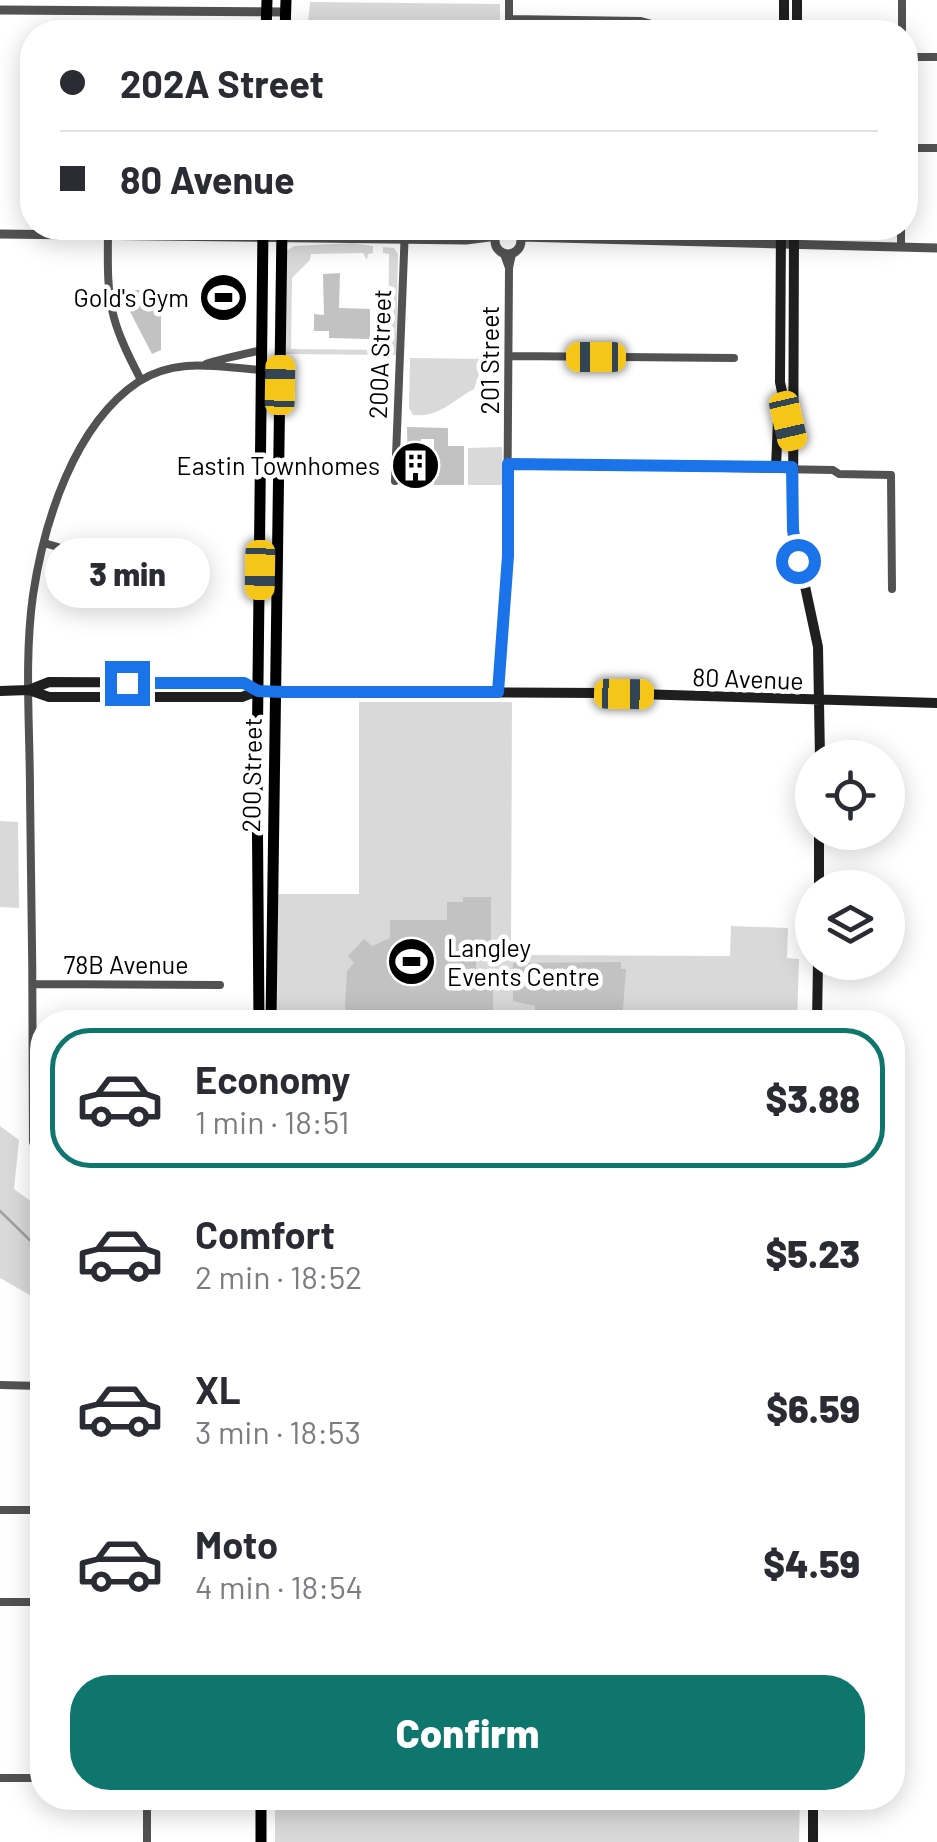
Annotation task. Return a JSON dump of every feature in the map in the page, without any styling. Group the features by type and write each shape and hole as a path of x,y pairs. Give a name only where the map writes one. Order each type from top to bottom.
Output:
{"main road":[{"name":"200 Street","path":"258,1010 263,240"},
{"name":"200 Street","path":"271,1010 282,240"},
{"path":"776,467 781,240"},
{"path":"794,240 794,544 812,614 820,740"},
{"path":"780,382 792,441"},
{"name":"80 Avenue","path":"0,690 29,690 49,682 244,683 258,691 275,692 498,692 937,704"},
{"path":"818,980 818,1010"},
{"path":"261,1810 261,1842"},
{"path":"812,1842 813,1810"}],"street":[{"path":"509,0 509,18 575,20"},
{"path":"0,10 286,6"},
{"path":"108,240 108,297 116,331 141,380"},
{"name":"200A Street","path":"395,481 403,240"},
{"path":"466,240 504,252 520,242 538,240 937,248"},
{"path":"504,252 505,240"},
{"path":"901,240 901,247"},
{"name":"201 Street","path":"498,692 508,556 509,268 504,252"},
{"path":"206,364 212,359 236,360 263,350"},
{"path":"510,356 734,358"},
{"path":"33,1010 29,690 33,597 58,500 80,452 112,404 141,380 182,365 263,370"},
{"path":"508,464 792,467 833,470 839,474 891,475 892,590"},
{"path":"44,543 120,565 152,596"},
{"name":"78B Avenue","path":"33,984 220,985"},
{"path":"0,1385 30,1386"},
{"path":"0,1510 30,1510"},
{"path":"0,1602 30,1602"},
{"path":"0,1778 30,1778"},
{"path":"147,1810 147,1842"}],"shaded area":[{"path":"310,2 500,4 500,20 308,20"},
{"path":"294,246 373,246 373,253 368,254 367,260 363,253 311,254 292,278 291,349 388,350 389,254 383,253 383,247 394,248 398,254 396,355 284,354 286,251"},
{"path":"410,358 490,359 474,389 438,411 413,415 409,408"},
{"path":"502,447 504,485 468,485 468,448"},
{"path":"359,702 512,702 511,955 730,956 731,926 788,928 787,958 795,959 797,1010 277,1010 278,894 359,894"},
{"path":"0,821 18,822 19,908 0,907"},
{"path":"0,1126 19,1140 14,1189 30,1200 30,1295 0,1278"},
{"path":"275,1810 800,1810 799,1842 275,1842"}],"building":[{"path":"340,273 339,308 370,309 370,339 329,338 329,331 314,331 314,314 324,315 323,274"},
{"path":"124,290 161,290 161,350 152,354 124,300"},
{"path":"407,427 448,428 448,446 464,446 464,485 434,485 434,439 421,439 421,483 408,483"},
{"name":"Langley Events Centre","path":"463,897 491,897 491,959 476,959 476,989 493,989 493,1010 346,1010 347,971 354,963 348,956 364,939 372,946 390,938 390,920 447,920 447,902 463,902"},
{"path":"621,962 621,969 626,969 623,1010 535,1010 535,1006 513,1001 513,963"}],"waterway":[{"path":"0,1211 30,1240"}],"place":[{"name":"Gold's Gym","path":"224,297"},
{"name":"Eastin Townhomes","path":"415,465"},
{"name":"Langley Events Centre","path":"412,961"}],"route":[{"path":"127,683 244,683 258,691 284,692 498,692 508,556 508,464 792,467 793,530 798,561"}]}
